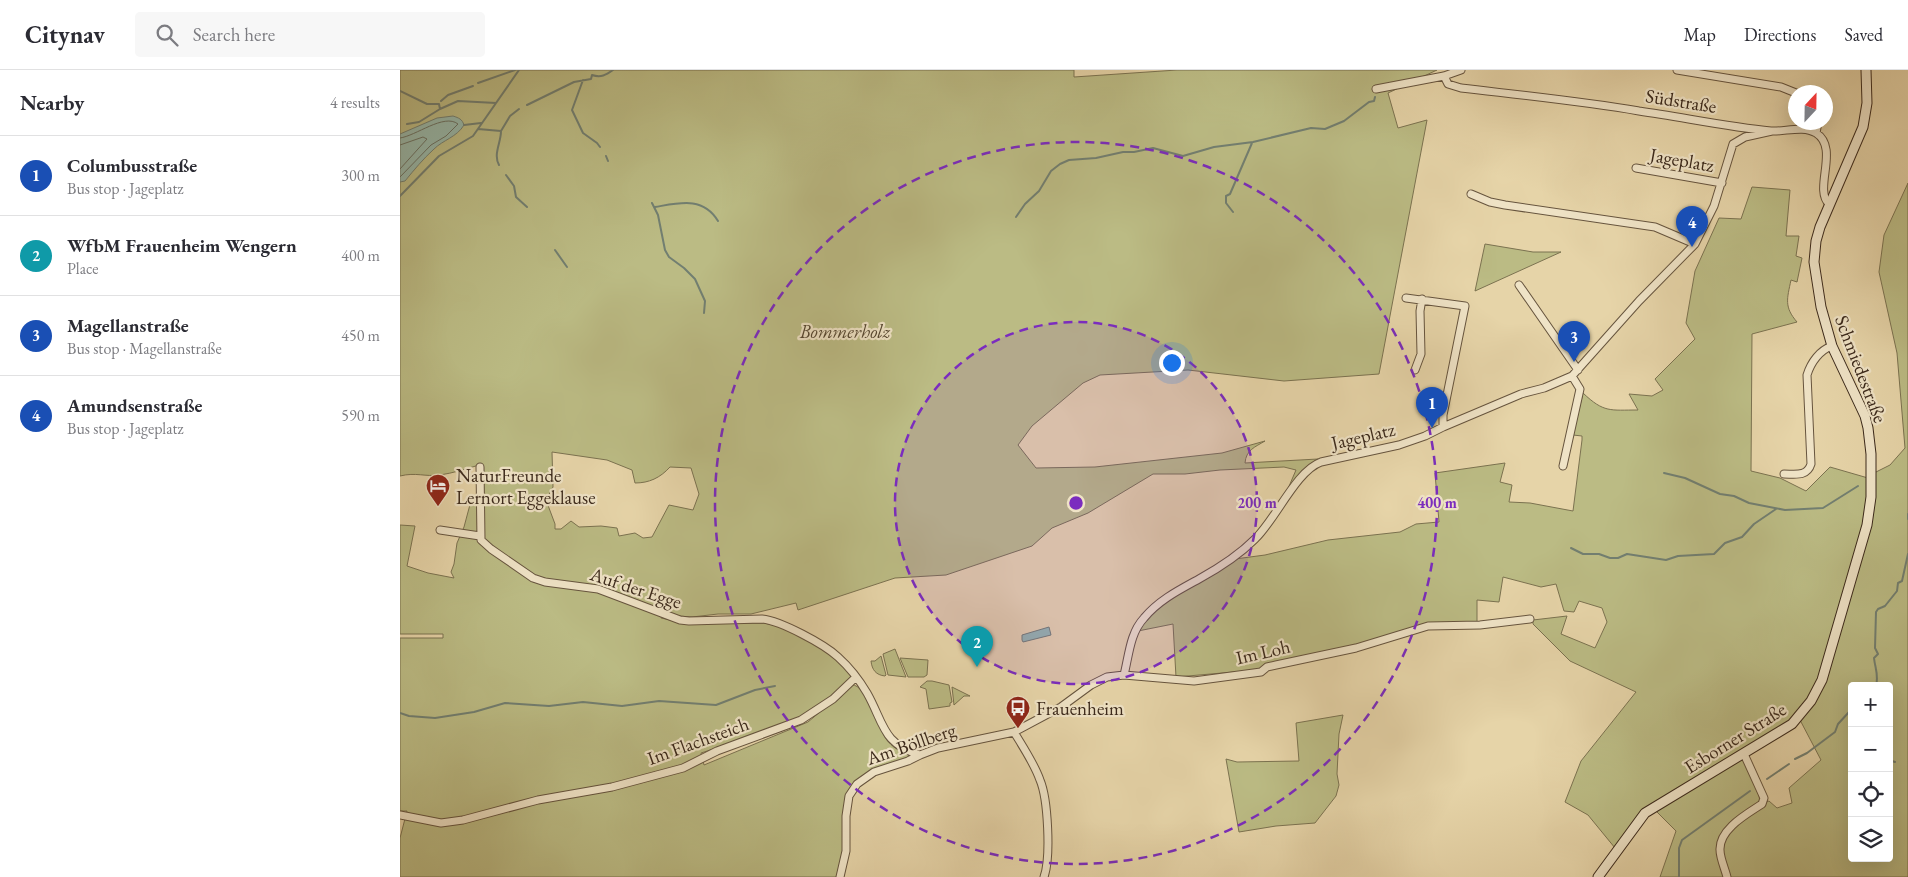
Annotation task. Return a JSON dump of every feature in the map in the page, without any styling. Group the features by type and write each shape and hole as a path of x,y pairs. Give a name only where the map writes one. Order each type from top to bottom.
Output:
{"main road":[{"name":"Schmiedestraße","path":"1866,70 1867,103 1863,127 1818,233 1814,262 1820,307 1832,346 1868,428 1871,447 1871,480"},
{"name":"Esborner Straße","path":"1598,877 1646,813 1792,724 1807,707 1818,689 1866,531 1871,497 1871,480"}],"street":[{"path":"1376,89 1444,76 1461,70"},
{"path":"1677,70 1781,87 1788,90"},
{"name":"Südstraße","path":"1444,76 1448,84 1461,88 1595,104 1772,131 1808,130 1816,133"},
{"path":"1817,130 1816,133 1824,142 1826,158 1824,198 1829,204"},
{"name":"Jageplatz","path":"1124,675 1134,634 1140,622 1154,606 1229,560 1255,539 1271,522 1295,486 1311,467 1321,462 1425,436 1521,394 1544,388 1572,376 1639,301 1695,244 1710,217 1730,152 1735,142 1745,137 1772,131"},
{"name":"Jageplatz","path":"1636,168 1722,183"},
{"path":"1471,194 1490,202 1505,205 1655,227 1695,244"},
{"path":"1519,285 1578,370"},
{"path":"1406,298 1465,306 1443,415 1443,427"},
{"path":"1415,370 1421,354 1420,311 1422,299"},
{"path":"1784,474 1803,474 1810,469 1807,375 1816,357 1823,350 1832,346"},
{"path":"1563,466 1580,389 1572,376"},
{"path":"440,530 480,536 480,467"},
{"name":"Auf der Egge","path":"480,536 481,540 491,549 533,578 545,582 598,589 680,620 762,619 788,626 838,657 867,693 892,741 903,749 920,755"},
{"name":"Im Loh","path":"1014,732 1062,707 1091,685 1108,678 1124,675 1194,681 1261,672 1267,667 1356,648 1428,626 1480,625 1530,619"},
{"name":"Im Flachsteich","path":"400,815 441,822 462,820 538,800 612,787 683,768 717,751 802,720 833,699 855,678"},
{"path":"1014,732 1036,772 1045,794 1047,859 1044,877"},
{"name":"Am Böllberg","path":"840,877 846,851 847,805 852,790 864,777 938,748 1014,732"},
{"path":"1727,877 1720,849 1722,839 1734,825 1762,804 1764,798 1744,754"}],"green space":[{"name":"Bommerholz","path":"400,70 1074,70 1074,77 1177,70 1437,70 1388,93 1398,128 1427,120 1379,374 1284,381 1188,370 1100,375 1083,383 1032,426 1018,445 1036,468 1095,467 1222,453 1265,441 1249,452 1245,463 1318,459 1287,491 1296,470 1284,467 1220,470 1185,474 1153,474 1088,513 1052,528 1032,546 946,575 895,578 798,610 796,603 751,614 718,614 692,617 678,616 663,611 661,618 684,623 764,623 788,628 837,658 853,678 829,699 788,725 701,753 704,765 808,722 852,685 862,691 886,739 896,749 909,755 906,759 874,769 862,776 848,795 845,840 839,877 400,877 400,838 407,811 400,811 400,638 443,638 443,634 400,634 400,525 415,526 407,566 428,573 454,578 451,572 457,543 464,527 472,497 477,495 479,465 440,475 411,474 400,476","holes":["552,452 607,460 632,470 635,483 654,479 670,467 691,468 699,494 693,510 669,505 652,537 643,538 635,533 619,536 617,528 601,526 579,527 571,521 561,529 555,529 546,500 553,487"]},
{"path":"1908,183 1908,877 1660,877 1676,831 1654,809 1744,756 1758,785 1760,804 1769,801 1777,808 1792,803 1789,788 1821,760 1800,720 1818,697 1844,612 1874,473 1890,465 1905,448 1897,353 1879,272 1884,235"},
{"path":"1752,187 1790,190 1786,236 1799,236 1796,256 1802,258 1797,282 1791,280 1788,298 1788,307 1797,322 1752,334 1751,471 1780,478 1806,491 1830,467 1868,478 1867,512 1816,686 1797,715 1783,727 1650,806 1615,848 1588,815 1565,802 1581,761 1636,692 1570,661 1533,624 1533,620 1567,616 1561,634 1595,648 1607,622 1602,608 1579,601 1574,612 1564,611 1556,584 1541,587 1503,577 1499,602 1477,600 1477,624 1451,623 1257,670 1176,677 1173,624 1138,631 1155,608 1235,559 1265,555 1328,540 1400,532 1416,524 1439,522 1435,473 1505,463 1500,482 1512,485 1509,502 1530,503 1573,511 1582,436 1573,435 1583,393 1597,404 1608,409 1638,410 1629,394 1652,396 1663,390 1655,379 1695,339 1686,323 1695,271 1719,218 1741,219"},
{"path":"1485,244 1533,252 1561,252 1475,291"},
{"path":"895,649 906,677 888,675 883,654"},
{"path":"881,656 885,676 873,669 871,661 875,661"},
{"path":"900,658 928,660 927,675 924,677 908,677"},
{"path":"927,681 949,685 952,702 950,706 929,709 926,689 920,687"},
{"path":"952,687 970,696 964,696 954,705"},
{"path":"1343,715 1339,734 1337,774 1339,785 1336,796 1315,823 1276,826 1239,832 1226,759 1237,762 1299,761 1296,723"}],"water":[{"path":"453,116 462,121 464,125 461,129 438,146 405,181 400,182 400,134 437,118"},
{"path":"1049,627 1051,635 1023,642 1022,635"}],"waterway":[{"path":"478,83 515,70"},
{"path":"400,196 439,156 473,136 519,70"},
{"path":"527,105 574,82 591,79 592,75 603,76 613,70"},
{"path":"583,80 572,110 583,133 600,147"},
{"path":"441,101 448,95 473,86"},
{"path":"400,91 427,104 439,104 440,109 458,101 496,103"},
{"path":"1016,217 1025,204 1039,191 1051,171 1069,160 1096,158 1153,148 1183,156 1214,147 1253,142 1311,128 1325,129 1344,121 1369,102 1374,101 1375,97"},
{"path":"407,124 419,122 440,109"},
{"path":"478,129 501,131 510,116 519,109"},
{"path":"464,125 481,123"},
{"path":"499,165 497,153 501,131"},
{"path":"1233,212 1226,203 1226,196 1230,194 1252,143"},
{"path":"606,156 608,161"},
{"path":"506,175 514,186 516,197 527,207"},
{"path":"652,203 658,215 665,250 669,257 695,279 705,301 704,313"},
{"path":"655,207 690,203 705,208 718,221"},
{"path":"555,250 567,267"},
{"path":"1664,473 1685,478 1720,494 1734,496 1749,503 1785,510 1823,508 1858,486"},
{"path":"1571,548 1583,554 1599,554 1610,558 1618,558 1627,554 1666,560 1678,556 1714,554 1725,543 1742,537 1754,524 1776,509"},
{"path":"1908,514 1908,519"},
{"path":"1877,682 1874,658 1878,654 1875,648 1876,612 1885,606 1897,591 1898,583 1902,581 1908,554"},
{"path":"400,713 409,716 435,718 474,712 505,703 549,706 583,702 622,706 659,701 716,705 755,690 775,686"},
{"path":"1795,759 1807,753 1835,732 1838,724 1848,713"},
{"path":"1767,779 1789,764"},
{"path":"1679,877 1679,848 1682,840 1750,791"}],"place":[{"name":"Amundsenstraße","path":"1692,247"},
{"name":"Magellanstraße","path":"1574,362"},
{"name":"Columbusstraße","path":"1432,428"},
{"name":"NaturFreunde Lernort Eggeklause","path":"438,507"},
{"name":"WfbM Frauenheim Wengern","path":"977,667"},
{"name":"Frauenheim","path":"1018,729"}]}
